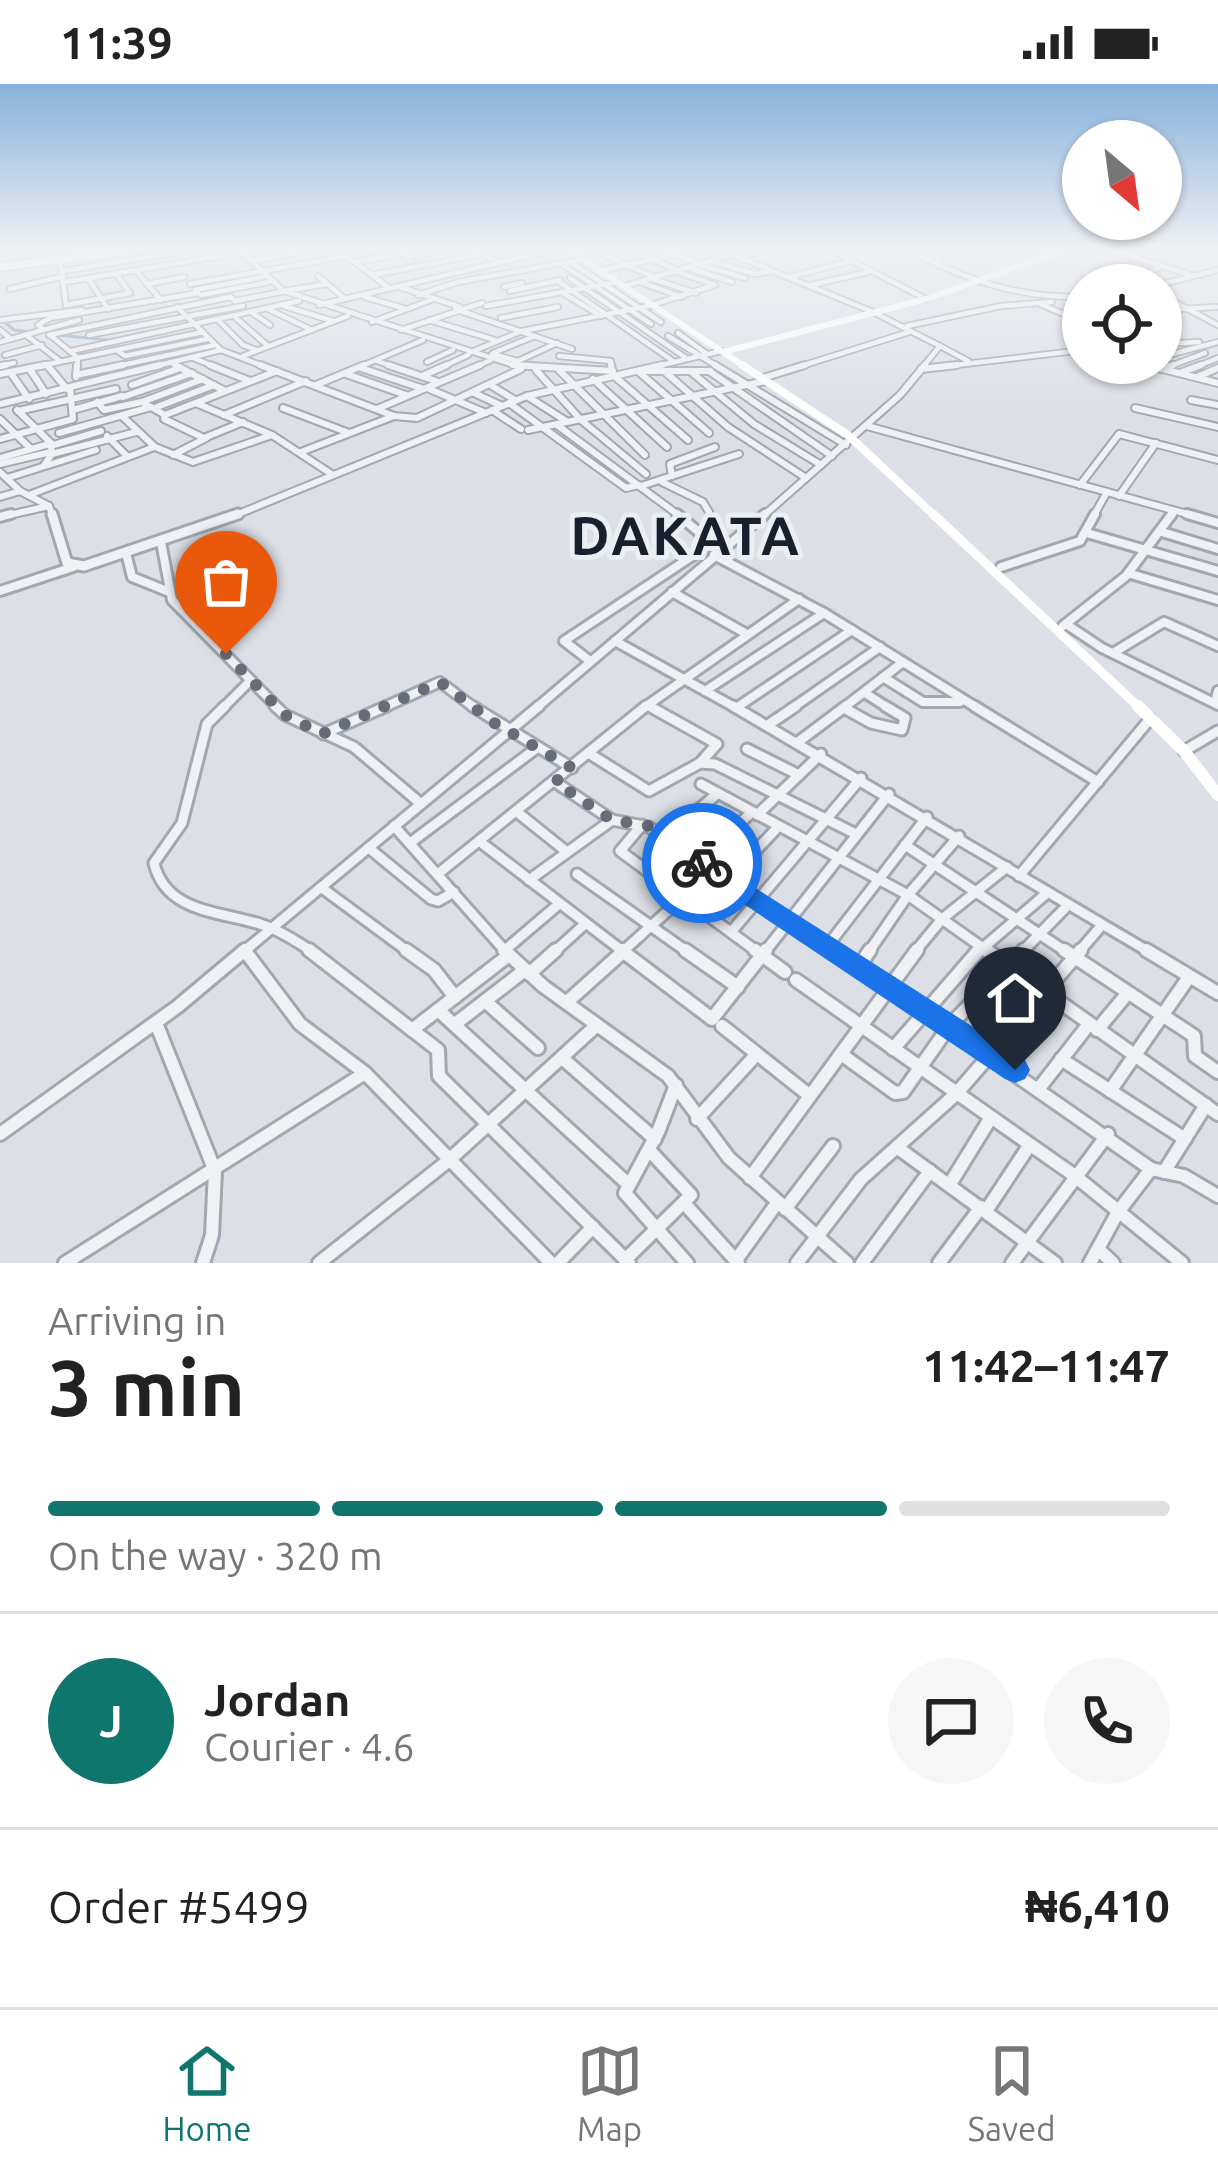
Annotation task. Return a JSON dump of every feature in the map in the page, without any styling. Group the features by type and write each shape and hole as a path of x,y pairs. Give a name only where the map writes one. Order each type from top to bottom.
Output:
{"main road":[{"path":"654,304 674,319 679,336 717,352 802,402 1001,567 1188,750 1218,795"},
{"path":"654,304 717,352 766,379"},
{"path":"717,352 902,304"},
{"path":"918,496 1062,626"},
{"path":"1125,691 1218,782"}],"street":[{"path":"71,304 38,325 78,358"},
{"path":"104,304 107,309"},
{"path":"3,325 136,304"},
{"path":"0,342 195,304"},
{"path":"240,304 270,325"},
{"path":"261,304 312,330"},
{"path":"71,351 204,332 219,321 286,304"},
{"path":"309,304 469,354"},
{"path":"319,305 323,304"},
{"path":"387,304 404,309"},
{"path":"373,322 418,304"},
{"path":"447,304 572,349 534,369"},
{"path":"400,331 458,308 484,304"},
{"path":"484,304 512,327"},
{"path":"555,304 577,320"},
{"path":"584,305 589,304"},
{"path":"596,304 646,341 706,371 832,456"},
{"path":"609,304 680,360"},
{"path":"626,304 651,324"},
{"path":"634,304 662,322"},
{"path":"422,376 522,331 654,304"},
{"path":"852,304 970,362"},
{"path":"491,386 501,406 524,429 543,427 734,390 907,329 1032,304"},
{"path":"1182,309 1216,304"},
{"path":"282,305 334,322"},
{"path":"319,305 453,350 534,369 617,372 717,352"},
{"path":"584,305 601,316"},
{"path":"89,335 243,306"},
{"path":"501,318 559,307"},
{"path":"1182,307 1218,326"},
{"path":"177,308 218,348 394,416 417,418 521,369"},
{"path":"3,325 58,310 107,309"},
{"path":"240,357 347,316"},
{"path":"235,317 268,346"},
{"path":"48,333 81,319"},
{"path":"428,319 496,341"},
{"path":"630,328 674,319"},
{"path":"219,321 243,345 258,350"},
{"path":"3,325 10,339 71,388"},
{"path":"31,333 61,362"},
{"path":"375,409 536,336"},
{"path":"638,343 679,336 717,352 723,370 746,386 850,440"},
{"path":"316,385 423,340"},
{"path":"488,358 519,361 557,343"},
{"path":"1182,344 1217,348"},
{"path":"2,360 42,345"},
{"path":"513,345 538,351"},
{"path":"1182,345 1205,353"},
{"path":"1182,350 1201,345 1217,348"},
{"path":"0,1134 156,1023 370,849 716,549 832,456 940,346"},
{"path":"10,372 116,347"},
{"path":"2,399 19,395 18,399 29,399 218,348"},
{"path":"76,375 218,348"},
{"path":"1182,361 1217,348"},
{"path":"1182,371 1217,348"},
{"path":"427,362 453,350"},
{"path":"920,370 1062,352"},
{"path":"92,355 125,399 154,407 164,419 207,437"},
{"path":"559,356 611,361 688,440"},
{"path":"191,357 251,381"},
{"path":"0,439 73,419 71,388 78,358"},
{"path":"488,358 521,369 617,372"},
{"path":"2,360 20,370"},
{"path":"2,360 29,399"},
{"path":"376,360 437,382"},
{"path":"170,362 227,391"},
{"path":"359,367 457,399 501,406"},
{"path":"29,368 58,422 44,467"},
{"path":"144,368 153,377"},
{"path":"132,385 181,368"},
{"path":"1195,377 1218,368"},
{"path":"534,369 580,420 646,474"},
{"path":"165,415 278,370"},
{"path":"559,370 645,455"},
{"path":"636,370 749,370"},
{"path":"636,370 709,433"},
{"path":"664,371 728,428 806,478"},
{"path":"689,371 821,465"},
{"path":"0,591 160,542 501,406 617,372"},
{"path":"73,410 97,402 104,410 192,373"},
{"path":"344,374 407,396"},
{"path":"1182,375 1216,381"},
{"path":"142,402 203,379"},
{"path":"508,379 567,422"},
{"path":"593,379 667,447"},
{"path":"224,415 306,381"},
{"path":"86,384 86,396"},
{"path":"58,433 214,385"},
{"path":"18,411 116,388"},
{"path":"473,393 543,427 627,488 739,454"},
{"path":"2,399 50,447"},
{"path":"1191,400 1218,405"},
{"path":"197,404 272,435 333,475"},
{"path":"283,408 350,434"},
{"path":"1135,408 1218,428"},
{"path":"122,416 155,447 201,462 272,435"},
{"path":"301,452 394,416"},
{"path":"107,420 123,436"},
{"path":"1,421 31,449"},
{"path":"173,455 243,422"},
{"path":"93,423 127,456"},
{"path":"555,424 641,485 716,549 1098,782"},
{"path":"866,425 1218,524"},
{"path":"0,496 7,472 50,447 101,430"},
{"path":"7,472 44,467 138,431"},
{"path":"1080,484 1117,434 1218,460"},
{"path":"1119,496 1156,443"},
{"path":"0,487 7,472 31,449 93,447 110,462"},
{"path":"7,472 87,470 155,447"},
{"path":"672,476 670,464 715,447"},
{"path":"71,458 87,470"},
{"path":"7,472 49,506 67,563 73,567"},
{"path":"657,481 703,502 710,512"},
{"path":"1001,567 1064,548 1086,532 1106,492"},
{"path":"0,517 49,506"},
{"path":"1174,511 1131,574 1062,626 1216,704 1218,691"},
{"path":"1086,532 1218,571"},
{"path":"1161,532 1218,549"},
{"path":"160,542 167,591"},
{"path":"590,662 564,641 716,549"},
{"path":"125,553 132,577 167,591 285,715 353,747 420,803"},
{"path":"1131,574 1218,600"},
{"path":"671,592 746,634"},
{"path":"439,873 681,677 799,599"},
{"path":"705,691 824,613"},
{"path":"1113,653 1164,622 1218,646"},
{"path":"736,708 852,630"},
{"path":"615,641 821,754 1218,993"},
{"path":"768,725 880,647"},
{"path":"798,742 903,662"},
{"path":"883,677 923,703 968,703"},
{"path":"250,681 207,724 186,811 154,863 154,873 175,899 273,928 441,1053 439,1076 627,1261 691,1192 652,1145 562,1058"},
{"path":"322,734 440,682 572,768"},
{"path":"844,708 871,723 902,730 904,718 866,693"},
{"path":"590,754 649,791 700,764 716,743 648,705"},
{"path":"1019,876 1151,718"},
{"path":"1188,750 1218,731"},
{"path":"410,843 538,747"},
{"path":"747,749 799,776"},
{"path":"698,861 821,754"},
{"path":"700,764 726,766 856,834"},
{"path":"731,932 861,778"},
{"path":"555,782 612,820 643,824 889,983 1158,1170 1184,1175 1218,1196"},
{"path":"701,784 908,895 1212,1109 1118,1212 1094,1256 1113,1263"},
{"path":"665,838 717,794"},
{"path":"479,842 712,1019 889,794"},
{"path":"517,812 567,853"},
{"path":"829,944 928,818"},
{"path":"529,880 612,820"},
{"path":"643,824 619,849 1075,1177 1183,1263"},
{"path":"394,826 507,953 676,1085 697,1119 750,1178 847,1263"},
{"path":"728,880 778,827"},
{"path":"860,965 908,895 959,836"},
{"path":"904,845 1196,1038 1195,1056 1218,1072"},
{"path":"370,849 431,899 454,892"},
{"path":"750,1178 889,983 942,919 1007,867"},
{"path":"566,1003 712,870"},
{"path":"577,874 738,987"},
{"path":"322,888 434,970 455,997"},
{"path":"893,1050 981,948 1047,892"},
{"path":"412,1030 560,904"},
{"path":"842,1054 895,1094 903,1092 950,1025 1068,905"},
{"path":"454,1024 585,924"},
{"path":"797,1263 861,1179 956,1094 1102,925"},
{"path":"245,951 300,1024 365,1073 555,1263 592,1227"},
{"path":"1110,1090 1189,977"},
{"path":"1040,1087 1127,994"},
{"path":"485,1001 538,1048"},
{"path":"438,1010 629,1185"},
{"path":"156,1023 215,1172 212,1235 203,1263"},
{"path":"319,1263 489,1125 597,1024"},
{"path":"722,1026 810,1096"},
{"path":"697,1119 755,1056"},
{"path":"1061,1060 1185,1139"},
{"path":"65,1263 365,1073"},
{"path":"676,1085 625,1197 687,1263"},
{"path":"950,1185 990,1119"},
{"path":"1012,1263 1108,1135"},
{"path":"684,1203 736,1262 833,1146"},
{"path":"939,1263 1029,1146"},
{"path":"898,1148 1055,1263"},
{"path":"862,1263 930,1171"}],"waterway":[{"path":"2,320 14,330 31,332"},
{"path":"58,335 108,340"}],"way so far":[{"path":"226,654 285,715 322,734 440,682 496,724 572,768 555,782 612,820 649,826 702,863"}],"district":[{"name":"DAKATA","path":"686,535"}],"route":[{"path":"702,863 1015,1070"}]}
